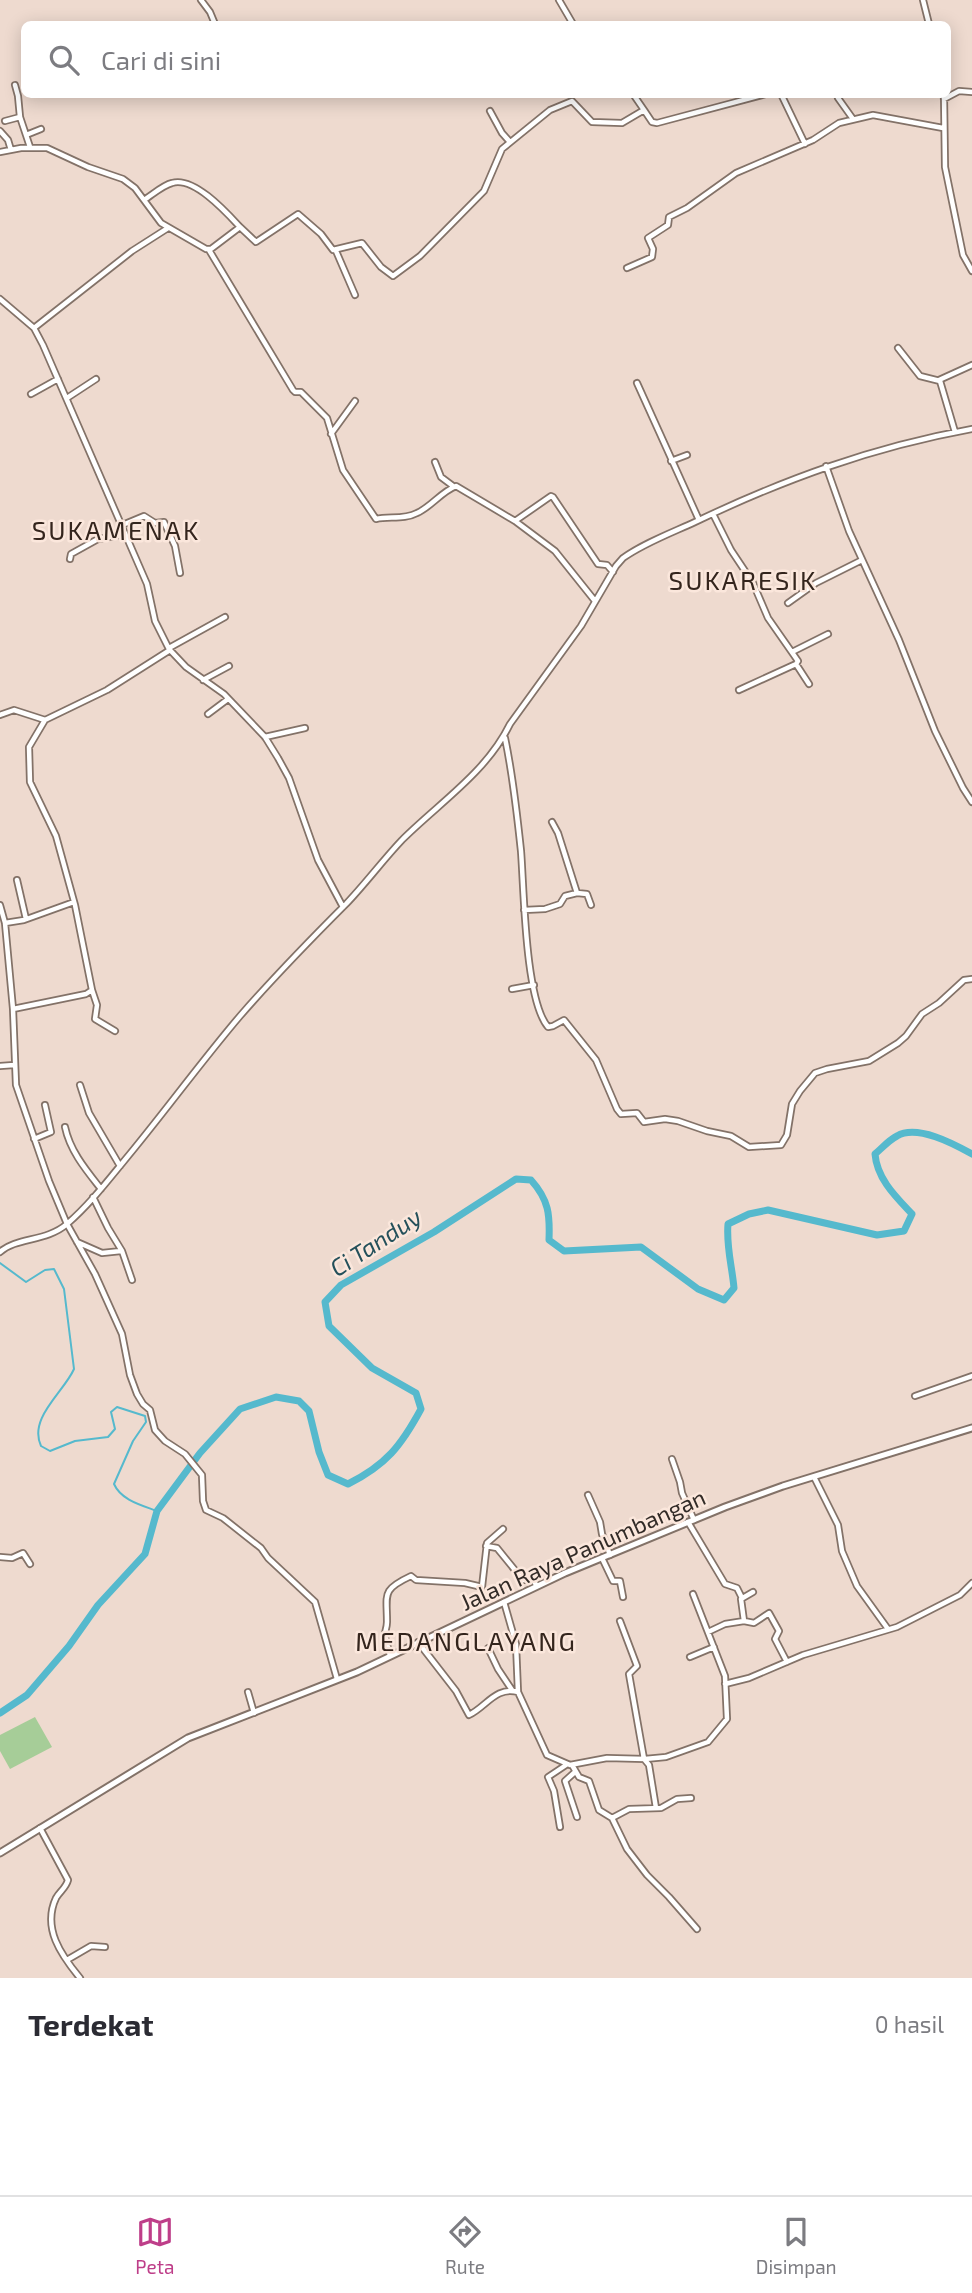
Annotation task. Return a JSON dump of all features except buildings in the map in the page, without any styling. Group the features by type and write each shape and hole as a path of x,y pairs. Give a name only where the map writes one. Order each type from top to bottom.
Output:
{"main road":[{"name":"Jalan Raya Panumbangan","path":"0,1853 188,1738 337,1679 537,1586 734,1503 972,1428"}],"street":[{"path":"201,0 214,21"},
{"path":"559,0 571,21"},
{"path":"923,0 928,21"},
{"path":"15,85 20,117 30,147"},
{"path":"951,94 959,91 972,92"},
{"path":"636,98 652,122 657,123 751,98"},
{"path":"782,98 805,144"},
{"path":"838,98 853,119"},
{"path":"944,98 943,153 964,260 972,271"},
{"path":"335,251 362,243 382,267 395,275 420,256 482,193 501,150 550,110 574,102 592,122 622,123 644,110"},
{"path":"490,111 510,142"},
{"path":"627,268 652,257 653,249 648,238 669,224 669,217 687,208 736,173 805,144 839,123 873,115 943,128"},
{"path":"5,121 20,117"},
{"path":"26,135 41,128"},
{"path":"0,131 8,140 11,150"},
{"path":"0,152 30,147 47,148 88,167 123,179 135,188 157,218 168,228 209,250 293,390 301,392 327,418 342,470 376,519 418,513 454,486"},
{"path":"144,200 171,183 186,183 206,194 255,242 297,214 315,228 335,251 355,295"},
{"path":"209,250 240,227"},
{"path":"34,328 132,251 168,228"},
{"path":"0,299 34,328 67,398 150,593 155,621 169,649 186,667 228,699 265,737 289,778 318,860 343,907"},
{"path":"898,348 920,376 939,380 972,365"},
{"path":"31,394 58,379"},
{"path":"67,398 96,379"},
{"path":"939,380 956,432"},
{"path":"636,383 699,520"},
{"path":"331,434 355,401"},
{"path":"0,1252 8,1245 52,1234 67,1224 101,1189 239,1017 297,952 343,907 403,840 465,784 505,737 510,724 581,626 613,572 626,556 773,486 826,466 913,440 972,429"},
{"path":"671,461 687,455"},
{"path":"435,462 441,477 515,521 555,551 595,601"},
{"path":"826,466 862,560 899,640 938,740 972,802"},
{"path":"515,521 553,497 598,564 607,565 613,572"},
{"path":"713,514 731,550 753,583 768,618 798,661 796,664 809,684"},
{"path":"120,526 144,516 155,523 164,522 175,546 180,573"},
{"path":"70,559 71,554 89,543 124,534"},
{"path":"788,603 816,583 862,560"},
{"path":"116,1031 95,1019 96,1003 74,902 56,836 30,782 29,747 45,720 107,690 169,649 225,617"},
{"path":"792,652 828,634"},
{"path":"739,690 796,664"},
{"path":"202,680 229,666"},
{"path":"208,714 228,699"},
{"path":"0,715 14,710 45,720"},
{"path":"265,737 305,728"},
{"path":"505,737 520,842 524,910 539,1012 544,1024 549,1028 563,1020 582,1041 597,1062 619,1112 636,1113 644,1122 666,1119 678,1121 731,1136 749,1147 777,1146 786,1141 792,1104 815,1073 869,1061 898,1043 922,1014 939,1003 964,980 972,979"},
{"path":"552,822 577,893"},
{"path":"17,880 26,919"},
{"path":"524,910 545,909 557,905 565,896 577,893 587,894 591,905"},
{"path":"5,923 26,919 74,902"},
{"path":"0,905 5,923 13,1009 16,1085 67,1224 95,1273 122,1334 132,1384 141,1401 150,1410 153,1425 165,1441 186,1454 202,1475 206,1510 223,1518 261,1548 268,1558 315,1602 337,1679"},
{"path":"512,989 534,985"},
{"path":"13,1009 86,994 92,990"},
{"path":"0,1066 14,1065"},
{"path":"80,1085 89,1113 120,1166"},
{"path":"34,1139 51,1132 45,1105"},
{"path":"65,1127 67,1137 82,1166 90,1172 101,1189"},
{"path":"93,1197 122,1251 132,1280"},
{"path":"76,1242 102,1253 122,1251"},
{"path":"915,1396 972,1376"},
{"path":"672,1459 691,1521 725,1584 737,1588 742,1598 744,1621"},
{"path":"814,1476 838,1525 842,1551 858,1586 888,1629"},
{"path":"588,1495 610,1555"},
{"path":"390,1656 385,1633 385,1605 387,1594 392,1587 411,1576 416,1580 465,1583 482,1587 486,1546 490,1539 503,1529"},
{"path":"486,1546 497,1548 523,1580 533,1580 537,1586"},
{"path":"0,1558 12,1558 22,1553 30,1564"},
{"path":"602,1558 613,1581 620,1581 623,1597"},
{"path":"725,1684 746,1679 803,1655 888,1629 960,1595 972,1583"},
{"path":"742,1598 754,1592"},
{"path":"560,1827 554,1791 548,1777 569,1765 607,1758 644,1759 678,1754 708,1742 727,1719 725,1684 693,1594"},
{"path":"504,1602 516,1644 515,1692"},
{"path":"708,1632 744,1621 754,1623 767,1613 770,1614 779,1631 775,1639 787,1662"},
{"path":"620,1621 637,1666 629,1674 656,1808"},
{"path":"418,1642 456,1691 469,1715 501,1692 515,1692"},
{"path":"690,1657 714,1647"},
{"path":"488,1648 515,1692 545,1753 550,1759 569,1765 580,1778 589,1781 599,1810 612,1818 627,1849 697,1929"},
{"path":"248,1692 254,1713"},
{"path":"575,1772 565,1781 577,1818"},
{"path":"612,1818 628,1809 663,1807 677,1799 691,1798"},
{"path":"39,1827 68,1880 57,1896 52,1919 54,1941 80,1978"},
{"path":"66,1960 91,1947 105,1947"}],"green space":[{"path":"35,1717 52,1747 10,1769 0,1751 0,1735"}],"waterway":[{"name":"Ci Tanduy","path":"0,1713 27,1695 69,1646 98,1605 145,1554 157,1511 200,1453 240,1409 276,1397 299,1401 309,1411 328,1475 348,1484 383,1462 399,1444 421,1409 416,1393 372,1368 329,1326 325,1302 341,1285 434,1232 516,1179 531,1180 542,1194 547,1208 549,1240 564,1251 641,1247 698,1289 724,1300 734,1288 728,1248 728,1224 749,1214 768,1210 877,1235 904,1231 912,1214 883,1179 875,1154 897,1136 915,1132 956,1145 972,1154"},
{"path":"0,1263 26,1282 45,1270 54,1269 64,1289 74,1369 43,1415 38,1436 41,1446 50,1451 75,1441 108,1437 115,1429 111,1412 117,1407 145,1416 146,1422 133,1441 114,1484 126,1498 157,1511"}],"district":[{"name":"SUKAMENAK","path":"116,531"},
{"name":"SUKARESIK","path":"743,581"},
{"name":"MEDANGLAYANG","path":"466,1642"}]}
